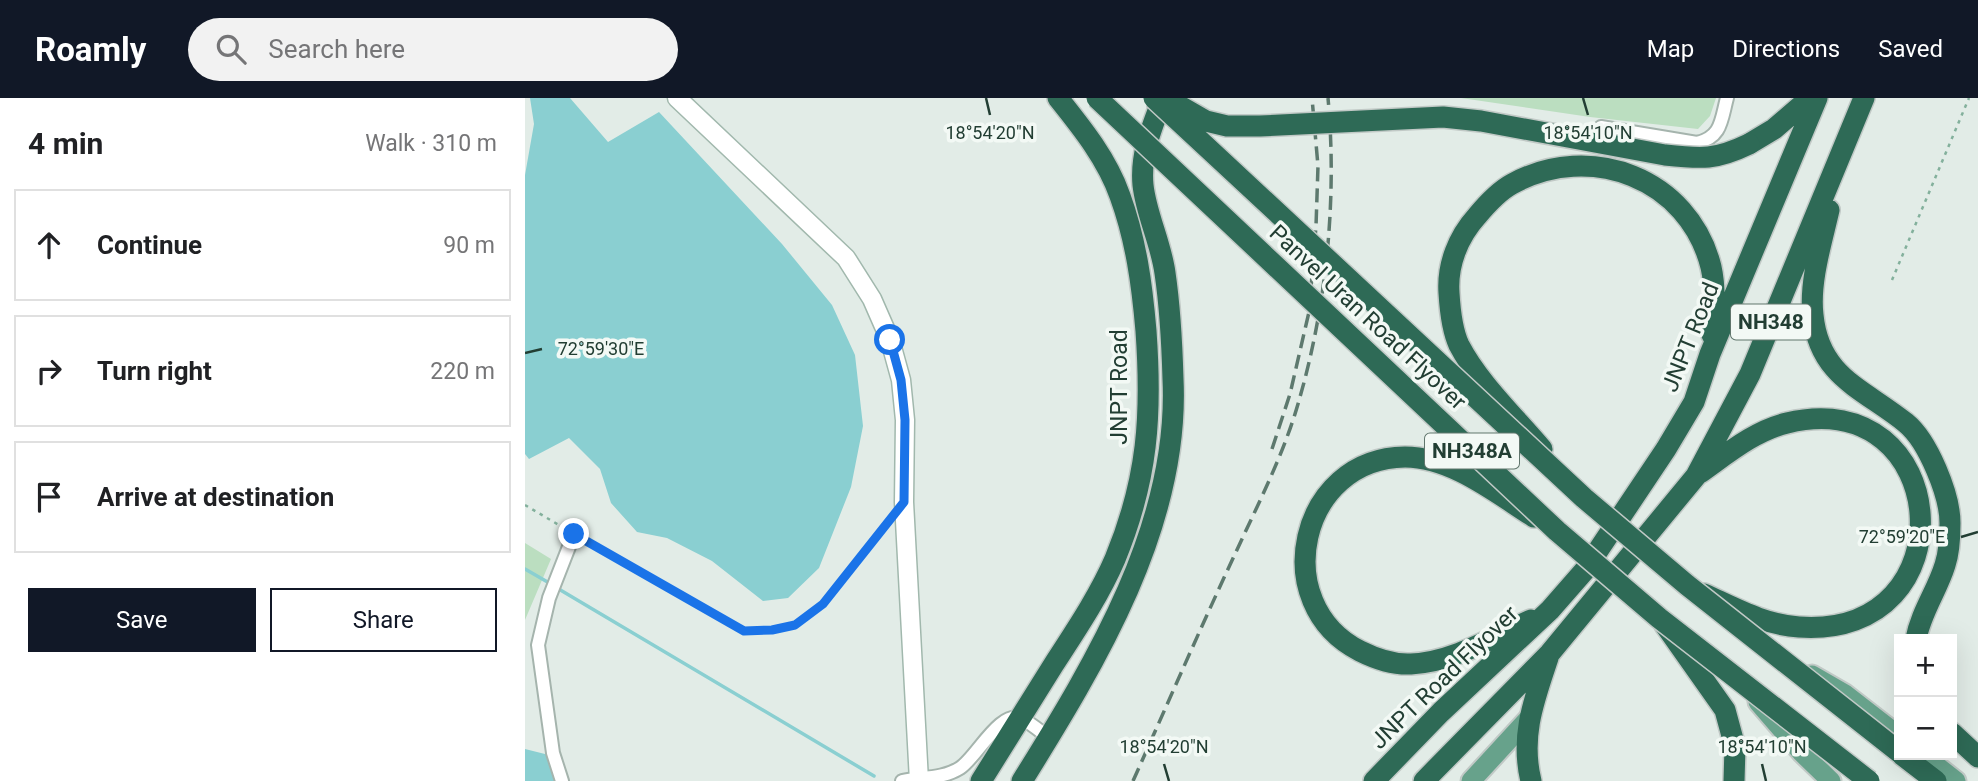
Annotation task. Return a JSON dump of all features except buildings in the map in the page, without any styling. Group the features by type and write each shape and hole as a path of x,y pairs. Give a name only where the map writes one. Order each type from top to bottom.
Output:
{"highway":[{"name":"JNPT Road","path":"981,781 1082,621 1115,560 1138,494 1148,435 1149,378 1142,275 1120,194 1086,133 1058,98"},
{"name":"Panvel Uran Road Flyover","path":"1097,98 1557,531 1659,618 1868,781"},
{"name":"Panvel Uran Road Flyover","path":"1154,98 1584,498 1687,585 1894,749"},
{"path":"1022,781 1049,738 1110,627 1138,565 1162,497 1172,439 1174,381 1165,271 1143,187 1144,150 1165,98 1206,121 1227,126 1260,127 1443,117 1481,121 1665,155 1695,158 1724,156 1749,144 1774,129 1810,98"},
{"name":"JNPT Road","path":"1551,610 1585,570 1694,402 1710,354 1817,98"},
{"name":"NH348","path":"1424,781 1550,653 1696,476 1749,374 1864,100"},
{"path":"1838,163 1816,271 1813,314 1821,349 1840,376 1909,425 1938,467 1950,521 1945,564 1919,621 1917,634"},
{"path":"1584,498 1475,369 1458,344 1450,313 1448,281 1455,251 1469,224 1488,203 1511,185 1538,173 1566,167 1594,166 1625,173 1652,186 1679,206 1699,236 1711,267 1715,303 1710,354"},
{"path":"1120,194 1143,187"},
{"path":"1687,585 1758,619 1797,627 1826,627 1858,619 1885,602 1904,581 1917,557 1922,526 1918,493 1905,464 1882,439 1850,421 1817,418 1785,423 1752,437 1696,476"},
{"path":"1551,610 1471,648 1437,660 1409,664 1378,660 1346,644 1327,624 1312,600 1304,566 1309,529 1323,499 1349,474 1376,462 1405,457 1438,462 1471,477 1557,531"},
{"name":"JNPT Road Flyover","path":"1374,781 1441,712 1551,610"},
{"path":"1659,618 1725,710 1735,747 1734,781"},
{"path":"1530,776 1528,718 1550,653"},
{"path":"1957,738 1978,757"},
{"name":"Panvel Uran Road Flyover","path":"1909,760 1936,781"}],"main road":[{"path":"1774,655 1845,694 1894,732"},
{"path":"1747,688 1802,753 1831,781"},
{"path":"1471,781 1528,718"},
{"path":"1929,760 1956,781"}],"street":[{"path":"677,98 846,258 872,299 890,340 901,380 905,420 904,502 913,780 944,776 961,767 1002,723 1012,717 1021,718 1049,738"},
{"path":"1586,141 1601,127 1697,143 1711,140 1717,132 1727,98"},
{"path":"562,781 553,753 538,645 554,586 574,534"}],"path":[{"path":"1892,280 1969,98"},
{"path":"525,505 744,631 772,630 795,625 823,604 904,502"}],"green space":[{"path":"1461,98 1716,98 1710,116 1698,129 1590,117"},
{"path":"525,543 551,559 525,620"}],"water":[{"path":"530,98 570,98 608,142 659,112 782,244 832,305 855,355 863,426 851,487 819,568 788,598 763,601 712,561 667,538 637,532 611,503 600,469 569,438 529,459 525,454 525,175 534,124"},
{"path":"525,749 549,755 557,781 525,781"}],"waterway":[{"path":"525,569 551,584"},
{"path":"557,588 874,776"}],"railway":[{"path":"1272,449 1290,394 1309,312 1318,166 1312,98"},
{"path":"1133,781 1271,477 1300,397 1317,324 1327,249 1331,173 1328,98"}],"route":[{"path":"574,534 744,631 772,630 795,625 823,604 904,502 905,420 901,380 890,340"}]}
